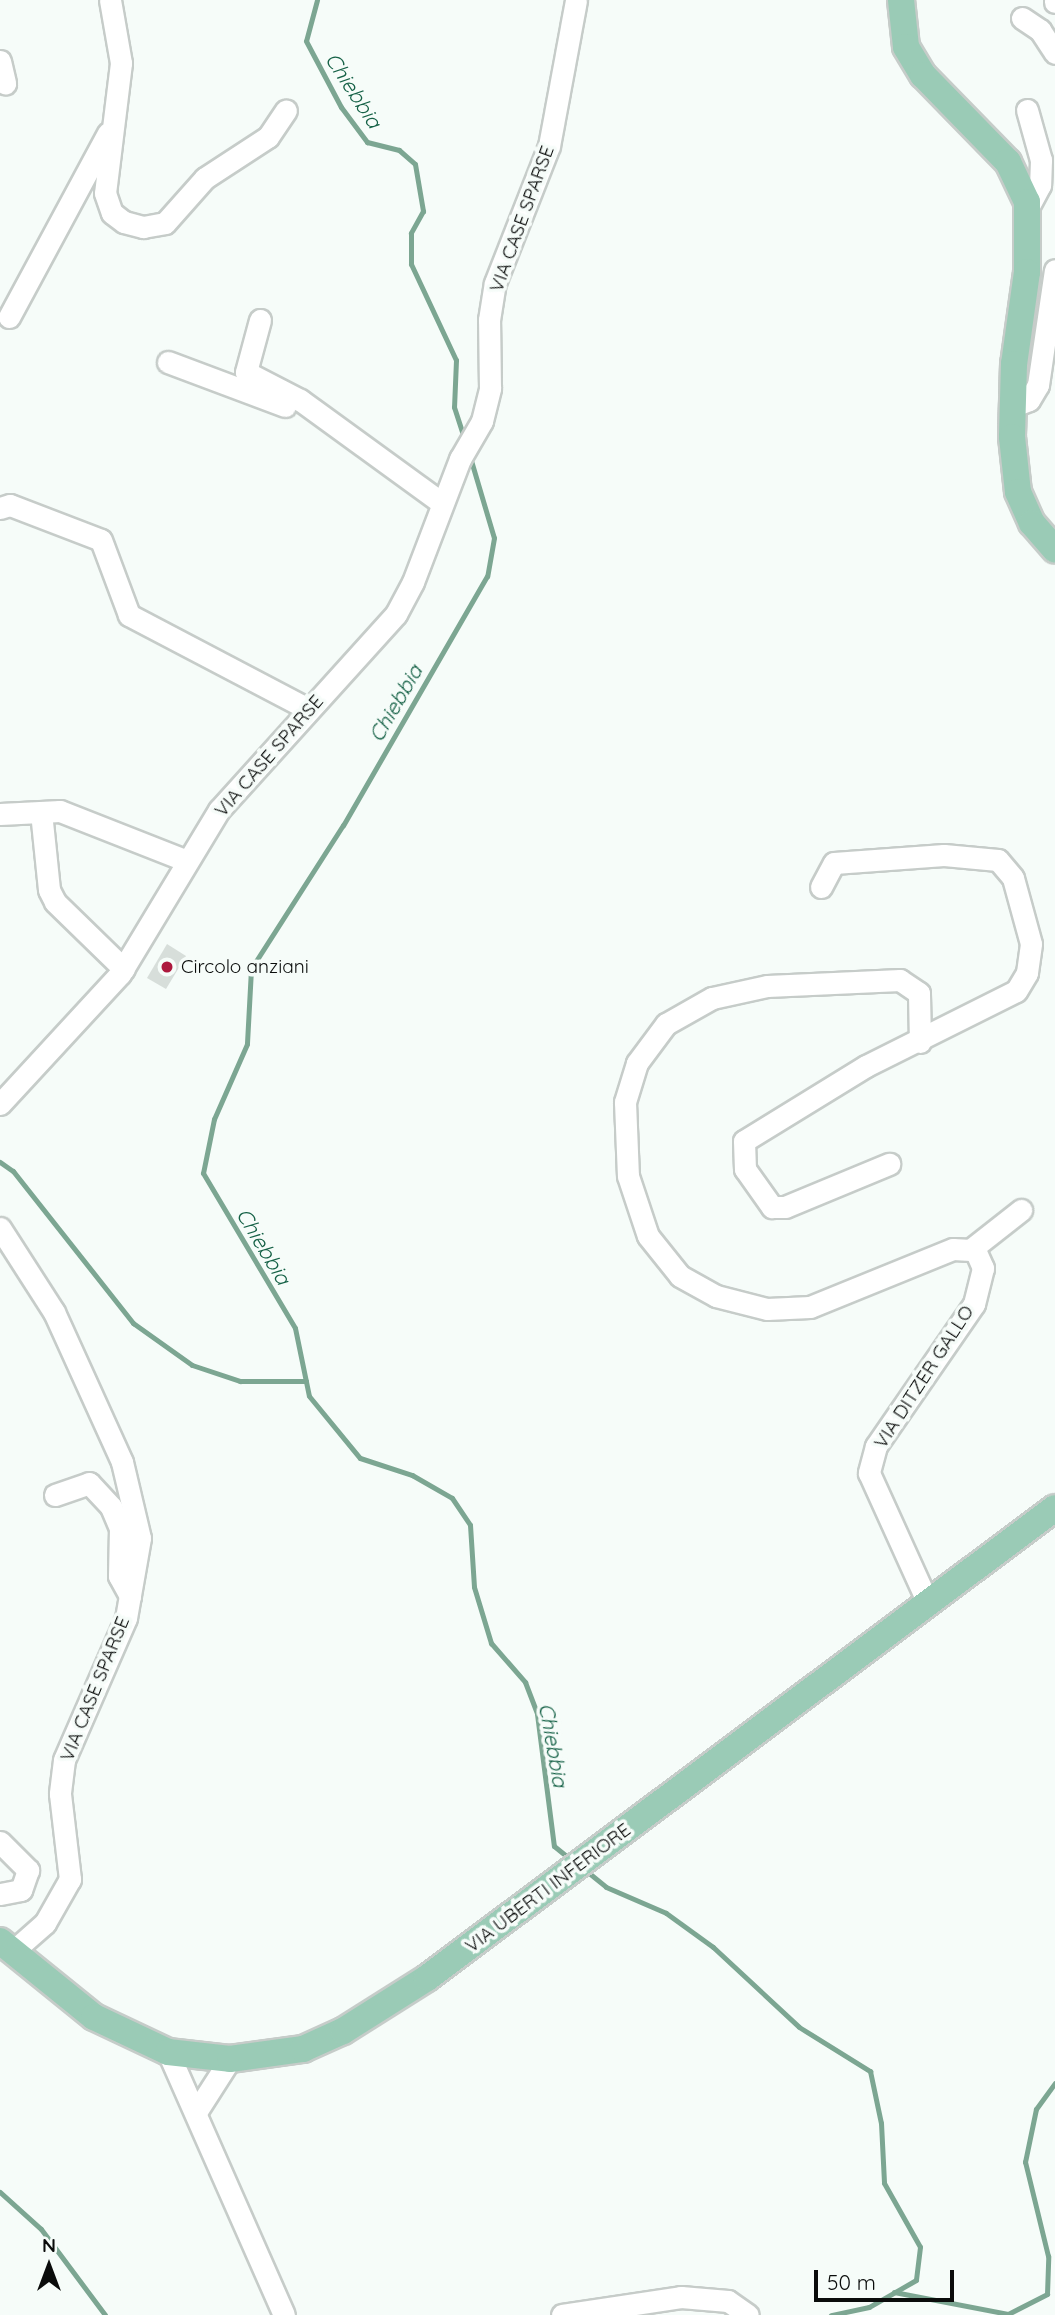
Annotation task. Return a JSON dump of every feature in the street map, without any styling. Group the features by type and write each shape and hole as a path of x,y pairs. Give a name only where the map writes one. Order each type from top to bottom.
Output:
{"main road":[{"path":"901,0 906,47 923,75 1009,162 1027,209 1027,272 1011,407 1018,492 1032,523 1055,549"},
{"name":"VIA UBERTI INFERIORE","path":"6,1947 94,2017 168,2052 230,2059 303,2049 343,2031 427,1978 1055,1508"}],"street":[{"path":"110,0 121,63 104,193 112,213 124,222 155,227 205,178 268,137 286,110"},
{"name":"VIA CASE SPARSE","path":"0,1104 124,969 219,810 396,614 460,459 473,436 490,388 488,340 495,283 549,146 576,0"},
{"path":"1022,18 1040,30 1055,52"},
{"path":"0,61 5,83"},
{"path":"1027,110 1041,160 1040,185 1027,209"},
{"path":"9,317 114,114"},
{"path":"1011,407 1029,400 1038,385 1055,270"},
{"path":"260,320 246,372 300,400 326,423 442,503"},
{"path":"169,362 326,423"},
{"path":"0,508 10,505 101,541 129,615 309,709"},
{"path":"0,814 41,812 85,819 187,861"},
{"path":"41,812 49,890 55,902 124,969"},
{"path":"821,887 834,863 944,855 998,860 1013,878 1031,944 1027,973 1016,991 920,1042 866,1066 744,1141 746,1169 772,1207 785,1207 889,1164"},
{"path":"920,1042 919,993 900,980 767,986 712,999 666,1024 637,1063 625,1102 632,1198 648,1236 680,1276 716,1296 767,1309 810,1307 953,1249 974,1247 1021,1210"},
{"name":"VIA CASE SPARSE","path":"0,1228 54,1311 122,1462 140,1538 126,1618 64,1760 60,1794 70,1879 45,1923 6,1947"},
{"name":"VIA DITZER GALLO","path":"928,1603 869,1473 876,1446 974,1304 983,1268 974,1247"},
{"path":"55,1495 89,1483 111,1507 120,1528 119,1576 130,1596"},
{"path":"0,1842 28,1870 22,1890 0,1894"},
{"path":"168,2052 198,2109 212,2163 240,2207 284,2315"},
{"path":"198,2109 230,2059"},
{"path":"562,2315 681,2297 728,2301 748,2315"}],"building":[{"name":"Circolo anziani","path":"167,944 186,956 166,989 147,978"}],"waterway":[{"name":"Chiebbia","path":"317,0 306,41 341,107 367,142 399,150 415,164 423,211 411,233 411,264 456,360 454,407 464,438"},
{"name":"Chiebbia","path":"470,457 494,538 487,576 343,825 251,969 247,1044 214,1119 203,1173 295,1328 309,1396 360,1458 412,1475 452,1498 470,1525 474,1587 491,1643 525,1682 537,1714 554,1846 570,1859"},
{"path":"0,1162 13,1171 133,1323 192,1365 240,1381 306,1381"},
{"name":"Chiebbia","path":"584,1869 606,1887 666,1913 713,1947 799,2027 870,2071 881,2123 884,2183 920,2247 916,2280 869,2307 831,2315"},
{"path":"894,2292 1008,2314 1047,2294 1048,2256 1025,2162 1036,2109 1055,2083"},
{"path":"0,2192 41,2229 105,2315"}],"place":[{"name":"Circolo anziani","path":"167,967"}]}
